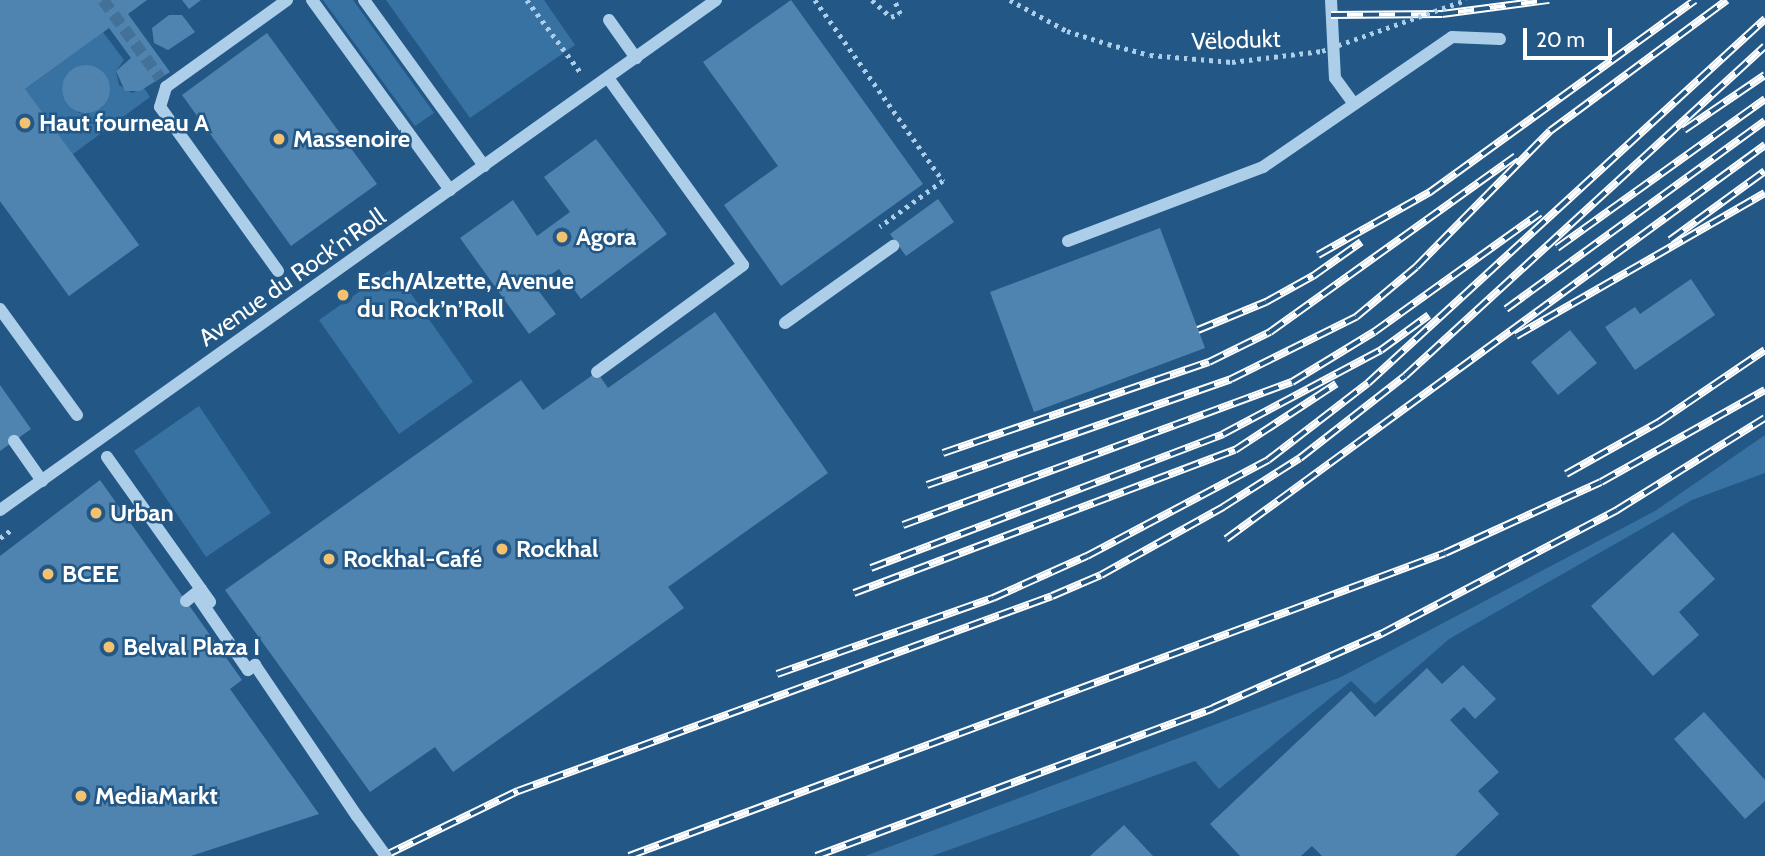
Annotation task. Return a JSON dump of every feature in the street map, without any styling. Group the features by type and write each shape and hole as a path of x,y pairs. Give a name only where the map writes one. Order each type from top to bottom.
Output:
{"street":[{"path":"278,271 160,107 163,83 287,0"},
{"path":"313,0 450,190"},
{"path":"364,0 484,166"},
{"name":"Avenue du Rock'n'Roll","path":"0,510 716,0"},
{"path":"1331,0 1335,78 1353,103"},
{"path":"609,20 636,58"},
{"path":"1068,241 1263,167 1452,37 1500,39"},
{"path":"597,372 743,265 608,78"},
{"path":"785,323 893,246"},
{"path":"0,309 78,415"},
{"path":"14,441 41,481"},
{"path":"107,457 204,597 245,666 248,670 255,665 386,856"},
{"path":"186,601 204,597"}],"path":[{"path":"527,0 593,89"},
{"path":"815,0 943,181 868,235"},
{"path":"872,0 891,17 900,14 894,0"},
{"name":"Vëlodukt","path":"1010,0 1067,31 1108,44 1150,55 1232,62 1322,51 1466,0"}],"shaded area":[{"path":"323,0 353,0 434,113 415,126"},
{"path":"386,0 544,0 575,45 470,118"},
{"path":"103,32 124,60 116,71 119,85 132,93 144,88 150,97 73,154 139,245 69,296 0,201 5,104","holes":["87,65 98,68 110,87 102,108 79,113 63,97 62,86 66,75"]},
{"path":"393,268 473,382 399,434 319,320"},
{"path":"199,406 271,513 206,557 134,451"},
{"path":"1765,435 1765,473 1692,500 1449,639 1375,704 1351,681 1219,789 1195,761 932,856 865,856 1341,677 1655,511"}],"building":[{"name":"Haut fourneau A","path":"0,0 147,0 128,14 170,72 140,91 125,91 116,71 131,58 109,28 25,89 139,245 69,296 0,201"},
{"path":"182,0 201,0 189,9"},
{"path":"791,0 923,184 781,286 724,205 778,166 703,62"},
{"path":"169,15 182,15 195,32 168,50 154,43 152,28"},
{"name":"Massenoire","path":"267,33 377,184 291,246 182,95"},
{"path":"86,65 103,72 110,89 103,106 86,113 69,106 62,89 69,72"},
{"name":"Agora","path":"596,139 667,234 581,299 559,269 535,286 556,314 529,334 460,238 513,200 537,236 570,212 544,177"},
{"path":"938,199 954,222 906,256 890,234"},
{"path":"1160,228 1205,348 1034,412 990,292"},
{"path":"1691,279 1715,315 1635,370 1605,327 1635,307 1640,314"},
{"name":"Rockhal","path":"715,312 828,473 668,587 684,608 453,772 435,747 370,792 225,590 521,380 543,410 597,372 608,388"},
{"path":"1570,330 1597,363 1558,395 1531,362"},
{"path":"0,385 31,429 0,451"},
{"name":"Belval Plaza I","path":"100,480 242,680 230,689 319,814 191,856 0,856 0,556"},
{"path":"1673,532 1715,579 1679,612 1699,635 1653,676 1591,606"},
{"path":"1463,665 1496,699 1475,719 1464,707 1450,720 1499,772 1478,791 1499,814 1455,856 1322,856 1312,846 1301,856 1240,856 1210,824 1351,691 1375,717 1427,668 1442,684"},
{"path":"1704,712 1765,780 1765,801 1745,819 1674,739"},
{"path":"1124,825 1153,856 1090,856"}],"tunnel":[{"path":"103,0 160,78"}],"railway":[{"path":"1331,15 1442,14 1549,0"},
{"path":"1318,255 1430,192 1695,0"},
{"path":"927,485 1231,379 1356,317 1416,267 1550,131 1727,0"},
{"path":"777,674 993,598 1087,556 1268,460 1368,383 1765,19"},
{"path":"384,856 518,791 1052,596 1101,575 1223,507 1300,458 1405,376 1765,46"},
{"path":"1684,130 1765,75"},
{"path":"1557,248 1765,99"},
{"path":"1506,309 1765,121"},
{"path":"1226,539 1765,145"},
{"path":"943,453 1209,362 1270,332 1516,156"},
{"path":"1670,240 1765,171"},
{"path":"1516,336 1765,193"},
{"path":"903,525 1292,382 1374,332 1540,213"},
{"path":"1198,330 1266,302 1313,276 1361,242"},
{"path":"871,568 1223,434 1381,350 1429,315"},
{"path":"1566,474 1659,422 1765,350"},
{"path":"854,593 1235,450 1336,384"},
{"path":"629,856 1445,553 1601,482 1765,390"},
{"path":"816,856 1213,708 1381,634 1617,510 1765,418"}],"place":[{"name":"Haut fourneau A","path":"25,123"},
{"name":"Massenoire","path":"279,139"},
{"name":"Agora","path":"562,237"},
{"name":"Esch/Alzette, Avenue du Rock’n’Roll","path":"343,295"},
{"name":"Urban","path":"96,513"},
{"name":"Rockhal","path":"502,549"},
{"name":"Rockhal-Café","path":"329,559"},
{"name":"BCEE","path":"48,574"},
{"name":"Belval Plaza I","path":"109,647"},
{"name":"MediaMarkt","path":"81,796"}]}
